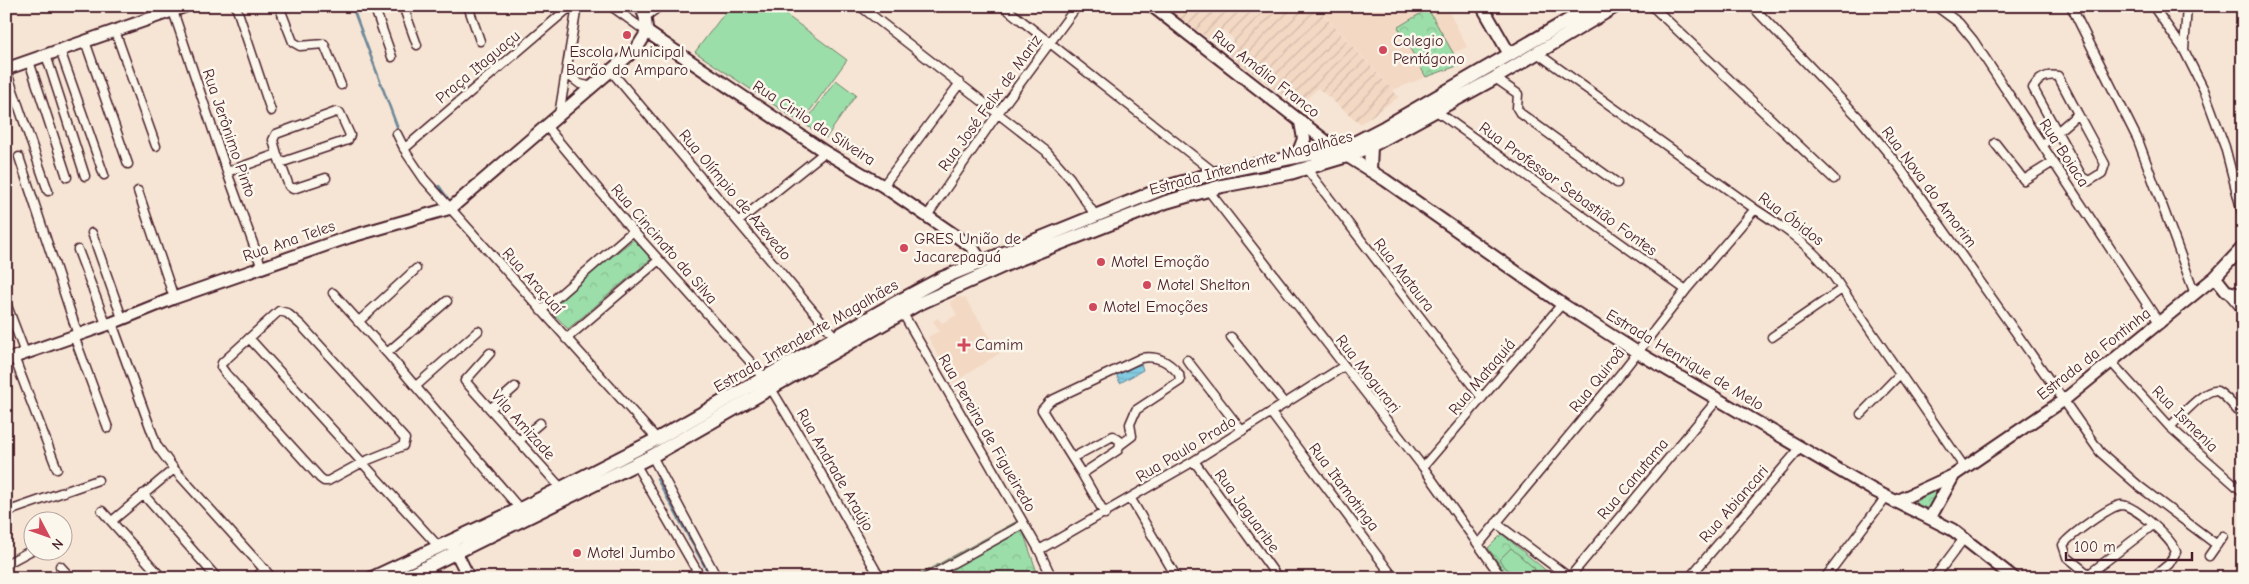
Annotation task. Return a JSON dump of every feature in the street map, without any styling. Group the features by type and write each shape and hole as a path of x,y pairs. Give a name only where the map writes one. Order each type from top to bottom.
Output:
{"main road":[{"path":"6,69 115,31 172,8 186,6"},
{"path":"640,6 645,18 647,32"},
{"name":"Rua Amália Franco","path":"1152,6 1347,156"},
{"path":"1482,6 1510,55"},
{"name":"Estrada Intendente Magalhães","path":"404,578 636,465 772,388 940,279 1170,186 1215,173 1336,149 1374,133 1593,6"},
{"name":"Estrada Intendente Magalhães","path":"372,578 520,509 657,439 836,338 899,307 1166,202 1208,190 1306,168 1347,156 1371,146 1495,78 1616,6"},
{"name":"Rua Ana Teles","path":"15,357 174,298 349,237 451,208 637,48 647,32"},
{"name":"Rua Cirilo da Silveira","path":"647,32 825,152 883,186 927,216 972,248 981,261"},
{"path":"1297,156 1304,139 1301,122"},
{"path":"1370,170 1371,146"},
{"name":"Estrada Henrique de Melo","path":"1347,156 1370,170 1562,304 1638,352 1891,500 1930,518 1965,538 2014,578"},
{"name":"Estrada da Fontinha","path":"1891,500 1954,475 2064,400 2160,324 2215,277 2243,247"},
{"path":"2215,277 2226,290 2243,295"},
{"name":"Estrada da Fontinha","path":"1930,518 1954,475"},
{"path":"451,541 469,578"}],"street":[{"path":"236,6 271,112"},
{"path":"279,6 293,42 300,46 324,44 341,85"},
{"path":"374,6 392,57"},
{"path":"403,6 417,45"},
{"path":"468,6 480,41"},
{"name":"Praça Itaguaçu","path":"404,149 571,6"},
{"path":"559,115 577,6"},
{"path":"610,6 647,32"},
{"path":"645,18 660,6"},
{"path":"860,6 998,113 1057,162 1095,215"},
{"path":"1003,6 1215,173"},
{"name":"Rua José Felix de Mariz","path":"927,216 998,113 1077,6"},
{"path":"1652,6 1834,179"},
{"name":"Rua Nova do Amorim","path":"1752,6 1860,119 1898,165 2064,400 2088,437 2115,466 2217,545"},
{"name":"Rua Boiaca","path":"1936,6 1966,30 2160,324"},
{"path":"2071,6 2138,140 2195,294"},
{"path":"2153,6 2195,69 2214,114 2240,193 2243,216"},
{"path":"2184,50 2187,6"},
{"name":"Rua Jerônimo Pinto","path":"172,8 227,172 262,268"},
{"path":"115,31 156,146"},
{"path":"85,41 128,164"},
{"path":"60,50 104,175"},
{"name":"Rua Óbidos","path":"1537,53 1755,209 1792,233 1806,245 1829,270 1842,288 1965,468"},
{"path":"46,55 84,176"},
{"path":"29,61 66,177"},
{"path":"6,69 48,191"},
{"name":"Rua Olímpio de Azevedo","path":"611,71 836,338"},
{"path":"566,74 580,84 592,87"},
{"path":"2049,74 2058,76 2105,164 2102,173 2089,180 2082,177 2057,133 2033,88 2038,80 2049,74"},
{"path":"1495,78 1518,94 1517,108 1520,113 1617,183"},
{"path":"883,186 960,83"},
{"name":"Rua Professor Sebastião Fontes","path":"1435,110 1686,290"},
{"path":"280,163 348,140 350,135 340,113 336,112 276,134 273,140 280,163 289,186 293,189 326,178"},
{"path":"2042,145 2078,114"},
{"name":"Rua Cincinato da Silva","path":"546,126 659,260 764,378"},
{"name":"Rua Araçuaí","path":"397,134 404,149 424,178 657,439"},
{"path":"1996,143 2024,180 2053,162"},
{"path":"739,221 825,152"},
{"path":"227,172 278,154"},
{"path":"20,157 76,335 108,428"},
{"name":"Rua Mataura","path":"1306,168 1482,398"},
{"name":"Rua Mogurari","path":"1208,190 1423,467 1502,578"},
{"path":"138,191 174,298"},
{"name":"Rua Quiroã","path":"1479,544 1638,352 1686,290 1755,209"},
{"path":"541,310 634,231"},
{"path":"92,233 113,322 157,446 174,469 272,578"},
{"path":"78,250 113,322"},
{"path":"566,339 659,260"},
{"path":"358,322 416,269"},
{"path":"1772,337 1842,288"},
{"path":"2226,290 2243,312"},
{"path":"333,293 416,386 520,509"},
{"path":"387,353 447,301"},
{"path":"6,303 15,357 57,469"},
{"name":"Rua Mataquiá","path":"1423,467 1562,304"},
{"name":"Rua Pereira de Figueiredo","path":"899,307 1039,550 1052,578"},
{"path":"279,311 287,313 301,325 405,439 405,444 398,449 363,462 324,482 222,369 222,363 279,311"},
{"path":"416,386 478,331"},
{"path":"1231,336 1284,404"},
{"path":"249,338 439,547"},
{"name":"Vila Amizade","path":"490,352 465,381 520,440 561,488"},
{"path":"1082,474 1118,450 1120,445 1132,436 1130,424 1136,410 1180,381 1179,374 1166,362 1150,356 1142,358 1045,405 1042,410 1105,514"},
{"path":"1187,360 1242,431"},
{"name":"Rua Ismenia","path":"2112,362 2170,426 2243,492"},
{"name":"Rua Paulo Prado","path":"1039,550 1132,499 1344,366"},
{"path":"1861,414 1900,374"},
{"name":"Rua Andrade Araújo","path":"764,378 772,388 880,578"},
{"path":"490,409 515,387"},
{"path":"2170,426 2208,392 2216,391 2243,417"},
{"name":"Rua Canutama","path":"1569,578 1718,399"},
{"name":"Rua Itamotinga","path":"1271,413 1394,578"},
{"path":"520,440 540,423"},
{"path":"1072,458 1113,436 1119,440 1120,445"},
{"name":"Rua Abiancari","path":"1689,578 1800,447"},
{"path":"652,456 717,578"},
{"name":"Rua Jaguaribe","path":"1194,461 1278,578"},
{"path":"636,465 701,578"},
{"path":"112,521 174,469"},
{"path":"6,512 98,480"},
{"path":"144,494 217,578"},
{"path":"1132,499 1177,578"},
{"path":"1825,578 1891,500"},
{"path":"2152,578 2169,564 2176,552 2170,541 2153,524 2129,507 2122,505 2110,509 2065,542 2063,547 2067,557 2089,577 2153,524"},
{"path":"102,511 162,578"},
{"path":"1496,523 1569,578"},
{"path":"926,578 1024,524"},
{"path":"2209,556 2223,536"},
{"path":"1934,578 1965,538"},
{"path":"6,564 22,555"},
{"path":"60,566 71,578"},
{"path":"254,578 264,569"},
{"path":"2236,578 2243,574"}],"shaded area":[{"path":"1163,6 1327,6 1320,11 1399,97 1360,124 1318,88 1298,107 1230,56 1229,45 1234,40 1224,30 1218,37 1209,39"},
{"name":"Colegio Pentágono","path":"1327,6 1455,6 1448,10 1467,47 1453,53 1428,9 1398,27 1426,77 1393,90 1320,10"},
{"name":"Camim","path":"958,297 965,298 1000,353 953,383 928,337 939,331 933,321 938,318 942,323 957,315 950,302"}],"green space":[{"path":"730,6 774,6 847,60 801,123 695,52"},
{"path":"1428,9 1460,65 1426,77 1398,27"},
{"path":"836,80 856,95 826,138 804,124"},
{"path":"634,239 651,259 568,329 548,308"},
{"path":"1943,485 1932,510 1913,503"},
{"path":"1019,520 1039,578 913,578"},
{"path":"1502,534 1555,578 1509,578 1488,548"},
{"path":"1511,548 1535,569 1528,578 1515,578 1499,560"}],"water":[{"path":"1140,360 1143,370 1120,383 1115,372"}],"waterway":[{"path":"352,6 398,129"},
{"path":"439,186 451,203"},
{"path":"657,479 711,578"}],"place":[{"name":"Escola Municipal Barão do Amparo","path":"627,35"},
{"name":"Colegio Pentágono","path":"1383,50"},
{"name":"GRES União de Jacarepaguá","path":"904,248"},
{"name":"Motel Emoção","path":"1101,262"},
{"name":"Motel Shelton","path":"1147,285"},
{"name":"Motel Emoções","path":"1093,307"},
{"name":"Camim","path":"964,345"},
{"name":"Motel Jumbo","path":"577,553"}]}
